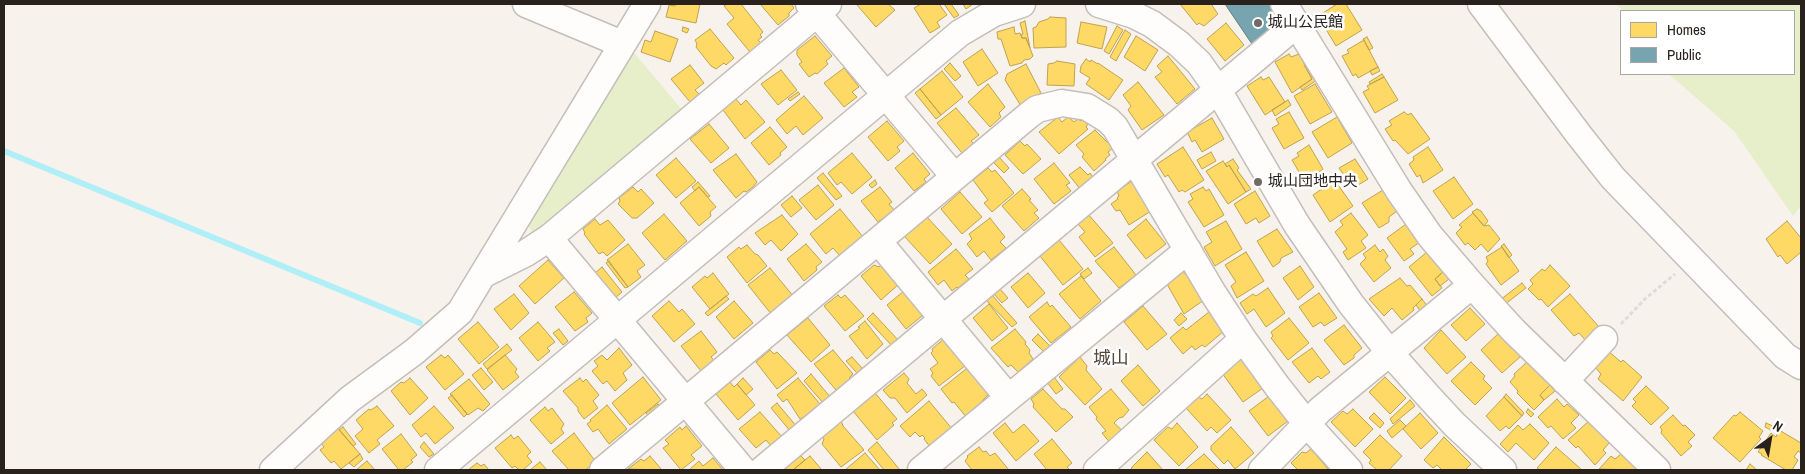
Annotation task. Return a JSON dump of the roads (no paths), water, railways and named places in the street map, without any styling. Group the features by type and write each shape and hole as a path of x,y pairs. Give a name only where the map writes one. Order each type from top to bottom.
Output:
{"street":[{"path":"526,4 622,44"},
{"path":"288,466 350,399 414,352 460,312 647,4"},
{"path":"438,470 960,33 994,13 1022,4"},
{"path":"1099,4 1134,15 1166,34 1190,54 1218,90 1302,233 1351,304 1390,353 1454,424 1503,470"},
{"path":"1481,4 1613,178 1692,258 1784,356 1801,366"},
{"path":"484,274 526,253 549,238 818,7 886,95 954,176"},
{"path":"762,470 1218,90 1291,14 1399,191 1430,236 1514,331 1657,470"},
{"path":"603,470 954,176 1037,109 1062,103 1087,107 1108,120 1121,135 1188,250 1243,339 1307,424 1349,470"},
{"path":"549,238 743,470"},
{"path":"878,241 1008,397"},
{"path":"921,470 1188,250"},
{"path":"1262,470 1320,410 1472,285"},
{"path":"1097,470 1243,339"},
{"path":"1565,381 1604,339"}],"waterway":[{"path":"4,151 420,323"}],"place":[{"name":"城山公民館","path":"1258,23"},
{"name":"城山団地中央","path":"1258,182"}],"district":[{"name":"城山","path":"1111,359"}]}
